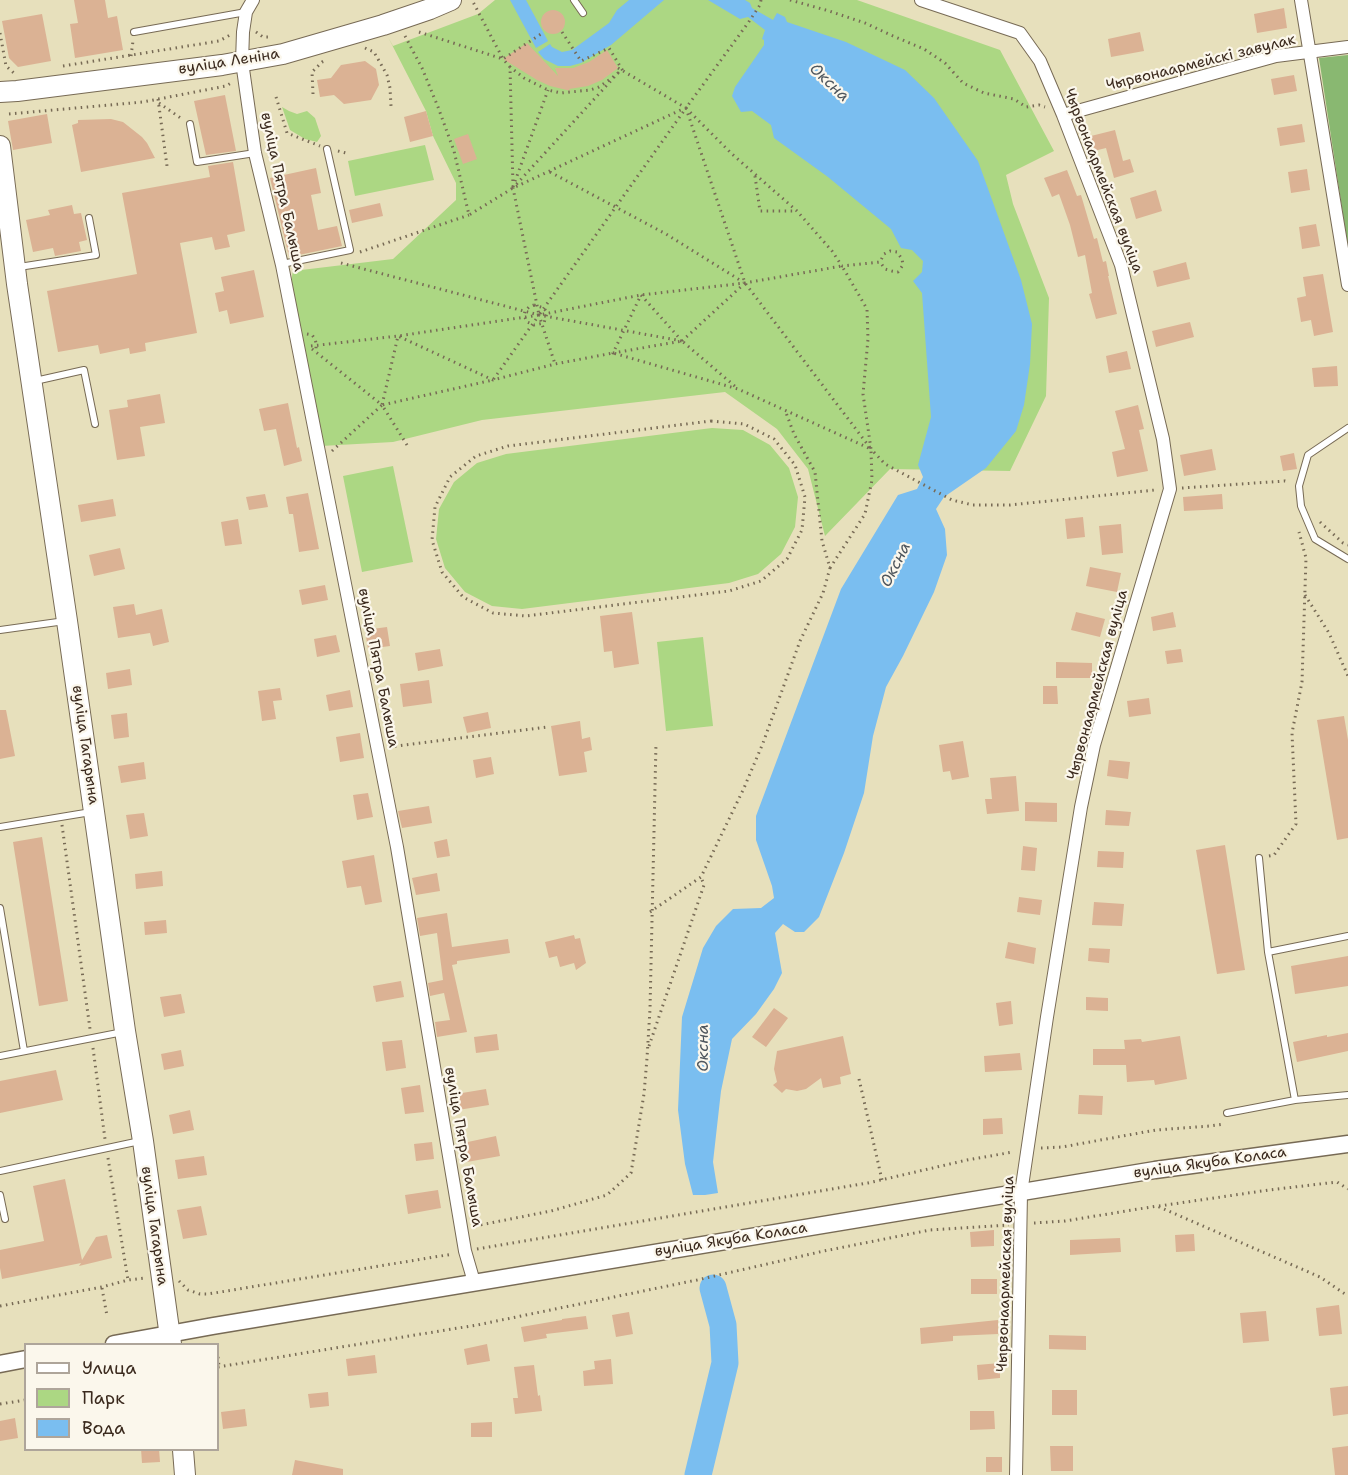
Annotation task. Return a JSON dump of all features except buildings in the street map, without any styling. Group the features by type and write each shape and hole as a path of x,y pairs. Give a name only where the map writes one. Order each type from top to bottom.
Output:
{"main road":[{"name":"вуліца Леніна","path":"0,92 242,62 283,54 430,9 451,0"},
{"name":"вуліца Гагарына","path":"0,146 6,247 15,268 32,381 170,1339"},
{"name":"вуліца Якуба Коласа","path":"125,1343 170,1339 474,1282 1155,1170 1348,1144"},
{"path":"0,1364 24,1359"},
{"path":"183,1451 185,1475"}],"street":[{"path":"246,12 253,0"},
{"name":"Чырвонаармейская вуліца","path":"921,0 1020,33 1040,61 1121,265 1163,439 1170,489 1094,745 1079,818 1027,1149 1021,1193 1016,1475"},
{"path":"1301,0 1348,285"},
{"name":"вуліца Пятра Балыша","path":"246,12 242,62 255,153 282,265 378,748 397,847 465,1251 474,1282"},
{"name":"Чырвонаармейскі завулак","path":"1063,115 1276,56 1348,47"}],"lane":[{"path":"574,0 583,13"},
{"path":"134,32 246,12"},
{"path":"190,124 197,162 255,153"},
{"path":"282,265 350,250 327,149"},
{"path":"15,268 96,255 89,218"},
{"path":"32,381 84,370 95,424"},
{"path":"1348,428 1308,455 1299,486 1301,506 1316,539 1348,559"},
{"path":"0,630 67,621"},
{"path":"0,827 94,812"},
{"path":"1259,858 1268,952 1295,1100"},
{"path":"0,908 24,1052"},
{"path":"1268,952 1348,936"},
{"path":"0,1056 125,1031"},
{"path":"1227,1113 1295,1100 1348,1095"},
{"path":"0,1171 142,1141"},
{"path":"0,1195 5,1220"}],"path":[{"path":"472,0 503,59 525,78 548,90 561,93 590,90 607,82 618,73 513,188"},
{"path":"493,380 748,23 761,0"},
{"path":"790,0 865,23 924,49 945,63 963,83 984,93 1014,99 1026,107 1039,105 1063,115"},
{"path":"410,29 503,59"},
{"path":"503,59 544,32"},
{"path":"562,32 581,61 609,48 623,71"},
{"path":"0,33 6,66 14,74 26,72"},
{"path":"60,67 219,41 232,34"},
{"path":"405,36 422,68 454,151 469,215"},
{"path":"219,41 220,48"},
{"path":"365,48 374,52 387,75 391,106"},
{"path":"313,94 312,72 322,62 333,59"},
{"path":"510,67 513,188 539,315 555,364"},
{"path":"618,68 686,108 732,154 796,211 843,266 867,309 868,339 863,394 871,449 872,480 865,514 830,568 823,593 800,641 763,743 701,877 651,911"},
{"path":"513,188 548,90"},
{"path":"276,97 287,133 327,149 346,153"},
{"path":"167,166 159,101 190,124"},
{"path":"356,253 469,215 513,188 686,108"},
{"path":"686,108 745,283 871,449 885,464 952,500 973,505 1010,505 1170,489 1285,481 1299,486"},
{"path":"550,172 666,234 745,283"},
{"path":"755,174 760,211 796,211"},
{"path":"890,251 897,252 902,258 903,265 898,272 885,269 880,262 884,254 890,251"},
{"path":"344,257 333,261 539,315"},
{"path":"308,346 398,336 546,314 641,295 745,283 880,262"},
{"path":"332,451 382,405 555,364 682,341 745,283"},
{"path":"613,353 641,295"},
{"path":"641,295 682,341 738,389"},
{"path":"537,305 544,308 546,314 542,324 534,325 527,322 525,311 529,307 537,305"},
{"path":"546,314 682,341"},
{"path":"306,333 312,335 316,345 316,352 311,357 308,346"},
{"path":"398,336 493,380"},
{"path":"382,405 398,336"},
{"path":"308,346 382,405 407,445"},
{"path":"613,353 738,389 871,449"},
{"path":"786,410 794,434 815,472 822,541 830,568"},
{"path":"711,421 744,424 774,440 795,465 805,497 802,530 787,559 761,581 729,591 526,616 493,613 463,597 442,572 432,540 435,507 450,477 476,456 508,446 711,421"},
{"path":"1285,481 1288,492"},
{"path":"1316,519 1348,544"},
{"path":"1259,858 1274,855 1296,824 1292,733 1302,682 1306,558 1297,525"},
{"path":"1304,593 1329,633 1348,676"},
{"path":"378,748 548,727"},
{"path":"461,1228 551,1211 607,1195 631,1173 644,1094 647,1052 656,743"},
{"path":"647,1052 704,885 701,877"},
{"path":"859,1079 882,1180"},
{"path":"0,1306 128,1280 174,1275 188,1290 208,1294 882,1180 1027,1149 1062,1147 1156,1130 1231,1123"},
{"path":"219,1366 477,1325 930,1230 1065,1221 1337,1182 1348,1189"},
{"path":"1157,1206 1320,1277 1348,1296"},
{"path":"102,1287 107,1316"},
{"path":"208,1294 208,1300"},
{"path":"0,1404 24,1400"}],"green space":[{"path":"495,0 857,0 1000,50 1054,151 1006,175 1013,204 1049,298 1046,396 1010,471 890,469 825,536 808,469 777,429 725,392 482,420 393,442 321,446 291,281 293,271 393,259 456,200 456,183 433,136 426,111 388,37 393,46 478,14"},
{"path":"1348,55 1348,247 1319,58"},
{"path":"282,107 297,114 307,111 315,118 321,136 317,142 305,139 290,130"},
{"path":"425,145 434,180 355,196 348,161"},
{"path":"712,428 743,430 770,445 789,468 798,497 795,527 781,554 758,574 729,583 522,609 492,606 465,592 445,568 436,539 439,509 454,482 477,463 506,454"},
{"path":"393,466 413,562 362,572 343,476"},
{"path":"703,637 713,726 666,731 657,642"}],"water":[{"path":"510,0 526,0 548,41 536,48"},
{"path":"629,0 664,0 611,45 581,63 558,66 544,59 538,52 550,44 562,52 572,50 609,23 617,10"},
{"path":"708,0 745,0 752,8 773,20 777,13 785,17 787,22 846,42 905,70 934,98 978,161 1021,280 1032,324 1030,364 1024,405 1016,431 986,468 944,497 936,509 945,529 947,555 934,592 886,687 873,736 864,793 844,853 819,917 804,932 795,932 783,924 775,933 782,973 774,989 756,1014 732,1039 721,1091 713,1162 718,1193 693,1195 685,1164 678,1110 682,1017 703,948 716,926 733,909 761,908 774,898 756,840 756,816 841,589 898,495 917,489 923,477 918,465 931,417 922,293 913,281 922,272 923,261 912,250 901,248 891,229 828,177 774,138 771,125 752,111 741,112 732,96 735,87 764,45 762,39 765,30 748,17 740,19"}],"waterway":[{"name":"Оксна","path":"698,1475 725,1363 723,1325 713,1288"}]}
